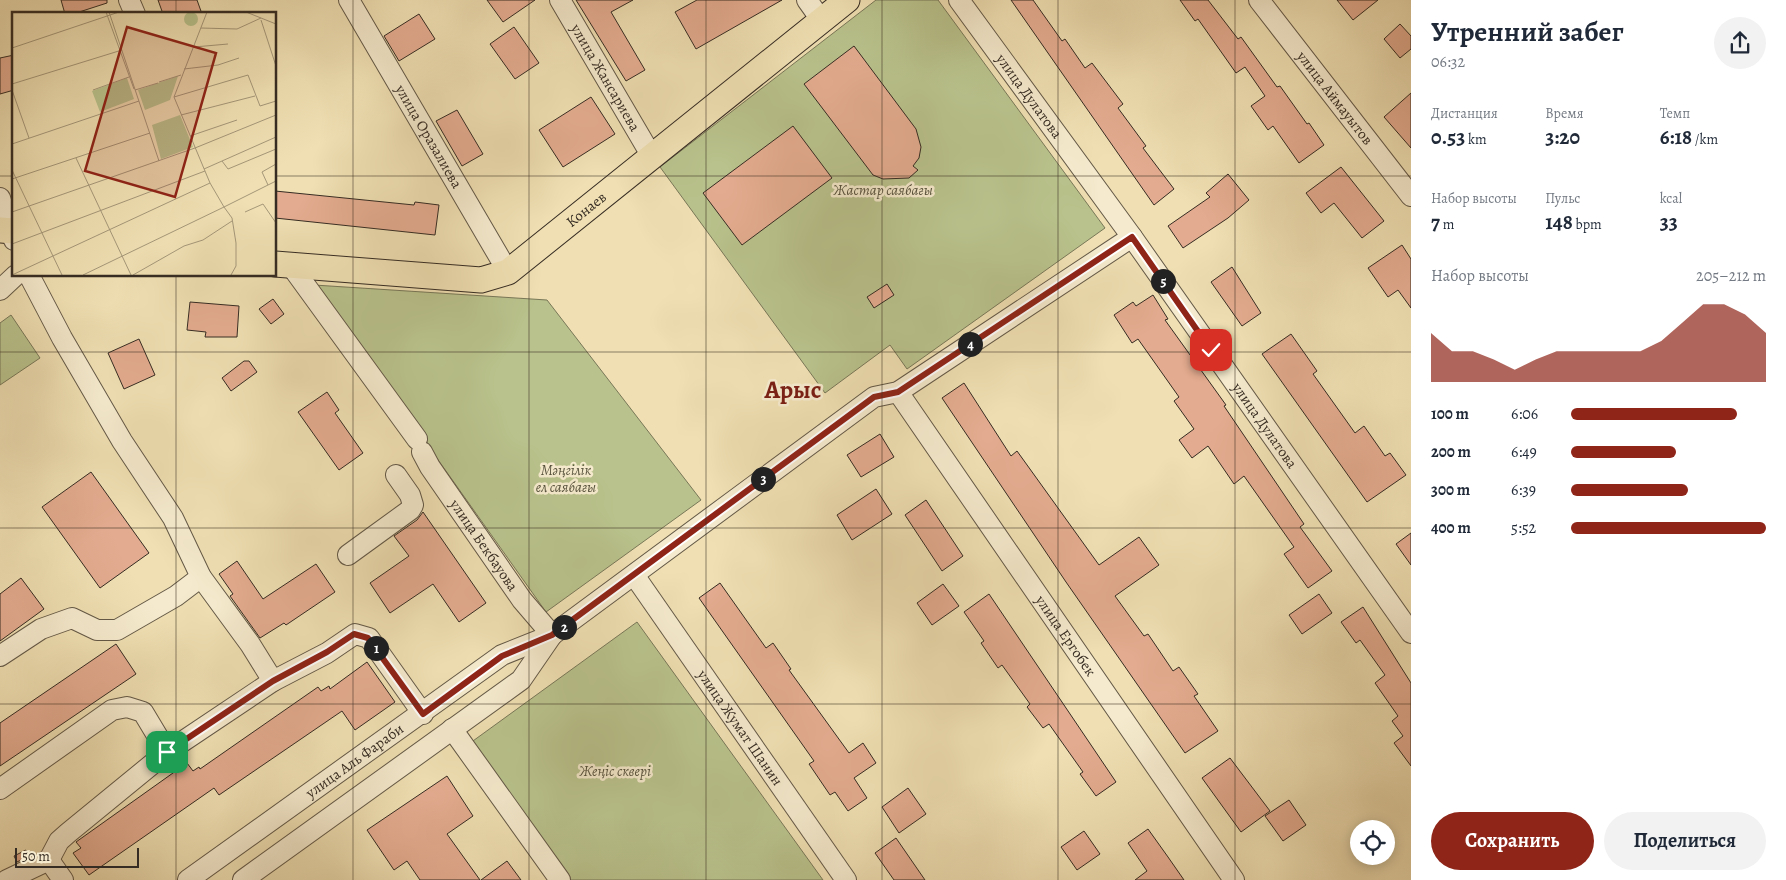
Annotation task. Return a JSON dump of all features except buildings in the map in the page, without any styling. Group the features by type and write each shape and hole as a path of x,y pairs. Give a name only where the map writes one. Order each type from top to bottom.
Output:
{"main road":[{"name":"Конаев","path":"284,266 481,280 508,272 847,0"}],"street":[{"path":"129,0 133,12"},
{"name":"улица Оразалиева","path":"350,0 508,272"},
{"name":"улица Жансариева","path":"560,0 651,156"},
{"path":"807,0 822,21"},
{"name":"улица Дулатова","path":"959,0 1132,237 1411,633"},
{"name":"улица Аймауытов","path":"1259,0 1411,196"},
{"path":"0,198 9,233"},
{"name":"улица Аль Фараби","path":"188,880 502,656 552,635 874,397 898,392 1132,237"},
{"name":"улица Бекбауова","path":"284,266 423,453 522,600 552,635"},
{"path":"0,290 15,276"},
{"path":"30,276 62,338 122,440 173,518 201,577 250,644 273,681"},
{"name":"улица Ергобек","path":"898,392 1234,880"},
{"path":"348,555 410,510 413,505 412,500 400,480 423,453"},
{"name":"улица Жумат Шанин","path":"634,575 846,880"},
{"path":"0,656 41,629 72,618 97,630 117,630 176,596 201,577"},
{"path":"7,880 49,860 59,841 167,752 273,681 327,652 354,634 368,638 423,714"},
{"name":"улица Аль Фараби","path":"243,880 521,680 552,635"},
{"path":"0,789 112,710 127,707 143,712 167,752"},
{"path":"452,729 560,880"},
{"path":"218,859 233,880"},
{"path":"49,860 63,880"}],"green space":[{"name":"Жастар саябағы","path":"876,0 938,0 1105,228 907,369 890,345 825,393 660,167"},
{"name":"Мәңгілік ел саябағы","path":"314,285 547,300 701,500 546,612"},
{"path":"11,315 40,358 0,385 0,323"},
{"name":"Жеңіс сквері","path":"637,622 823,880 563,880 466,746"}],"district":[{"name":"Арыс","path":"793,390"}],"route":[{"path":"167,752 273,681 327,652 354,634 368,638 423,714 502,656 552,635 874,397 898,392 1132,237 1211,350"}]}
